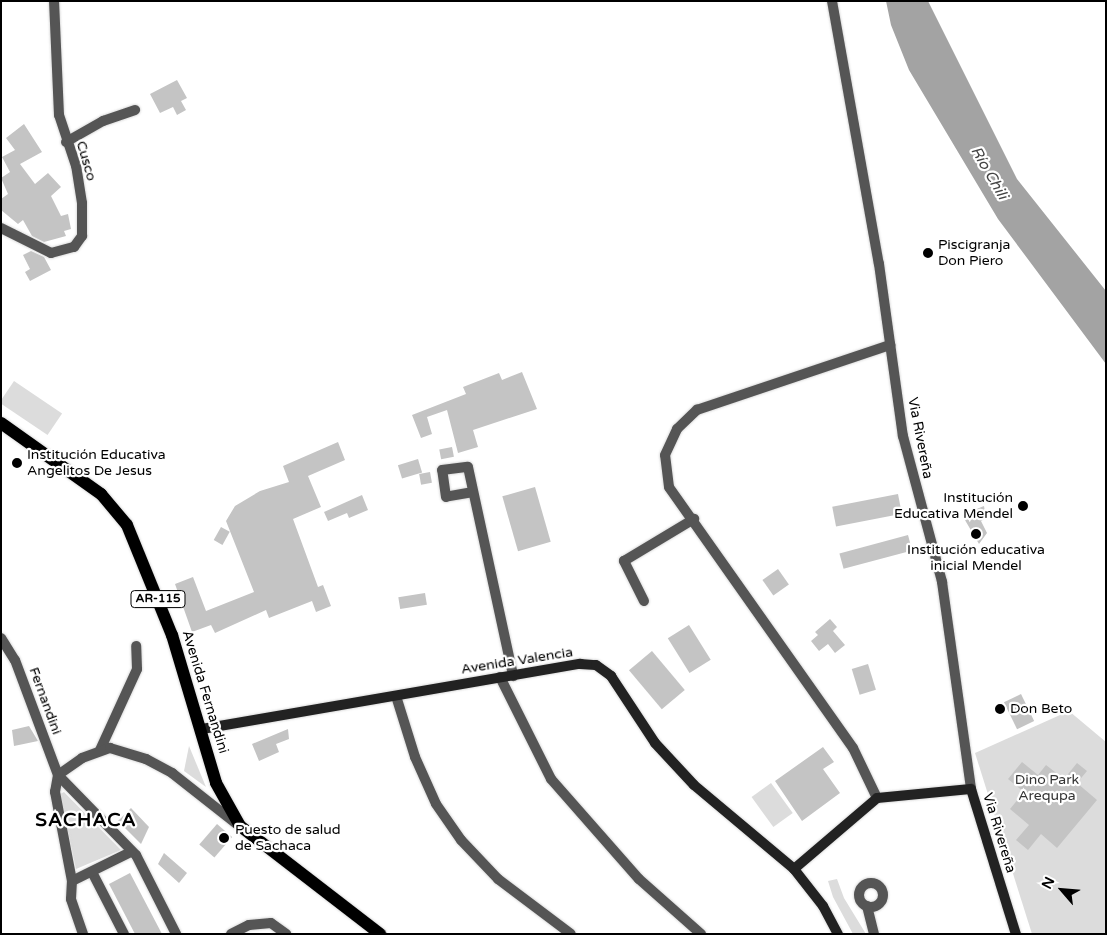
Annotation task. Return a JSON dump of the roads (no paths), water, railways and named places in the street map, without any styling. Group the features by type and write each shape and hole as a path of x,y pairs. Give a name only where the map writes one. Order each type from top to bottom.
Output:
{"main road":[{"name":"Avenida Fernandini","path":"1,423 101,494 127,524 172,636 202,729 216,783 240,826 380,934"}],"street":[{"name":"Cusco","path":"1,228 51,253 74,247 82,236 82,203 76,166 66,142 60,115 54,1"},
{"name":"Via Rivereña","path":"832,1 879,264 903,436 942,582 971,790 1016,934"},
{"path":"66,142 103,121 135,110"},
{"path":"877,798 853,748 694,519 669,487 665,455 677,429 697,410 890,345"},
{"path":"474,492 513,676"},
{"path":"644,602 624,561 694,519"},
{"name":"Fernandini","path":"1,638 15,660 58,775"},
{"path":"100,750 138,669 136,646"},
{"name":"Avenida Valencia","path":"202,729 580,664 596,666 612,676 655,743 694,785 794,869 822,906 838,934"},
{"path":"500,677 551,778 639,879 701,934"},
{"path":"396,696 415,757 436,804 461,840 498,879 571,934"},
{"path":"83,934 71,899 72,881 55,792 58,775 100,750 110,748 146,759 172,774 240,826"},
{"path":"58,775 131,852 136,854 176,934"},
{"path":"794,869 877,798 971,790"},
{"path":"72,881 131,852"},
{"path":"92,872 124,934"},
{"path":"867,906 874,934"},
{"path":"231,934 249,925 271,923 286,934"}],"water":[{"name":"Río Chili","path":"886,1 928,1 1017,179 1106,291 1106,364 998,219 909,70 891,25"}],"place":[{"name":"Piscigranja Don Piero","path":"928,253"},
{"name":"Institución Educativa Angelitos De Jesus","path":"17,463"},
{"name":"Institución Educativa Mendel","path":"1023,506"},
{"name":"Institución educativa inicial Mendel","path":"976,534"},
{"name":"Don Beto","path":"1000,709"},
{"name":"Puesto de salud de Sachaca","path":"224,838"}],"district":[{"name":"SACHACA","path":"86,821"}],"park label":[{"name":"Dino Park Arequpa","path":"1047,788"}]}
